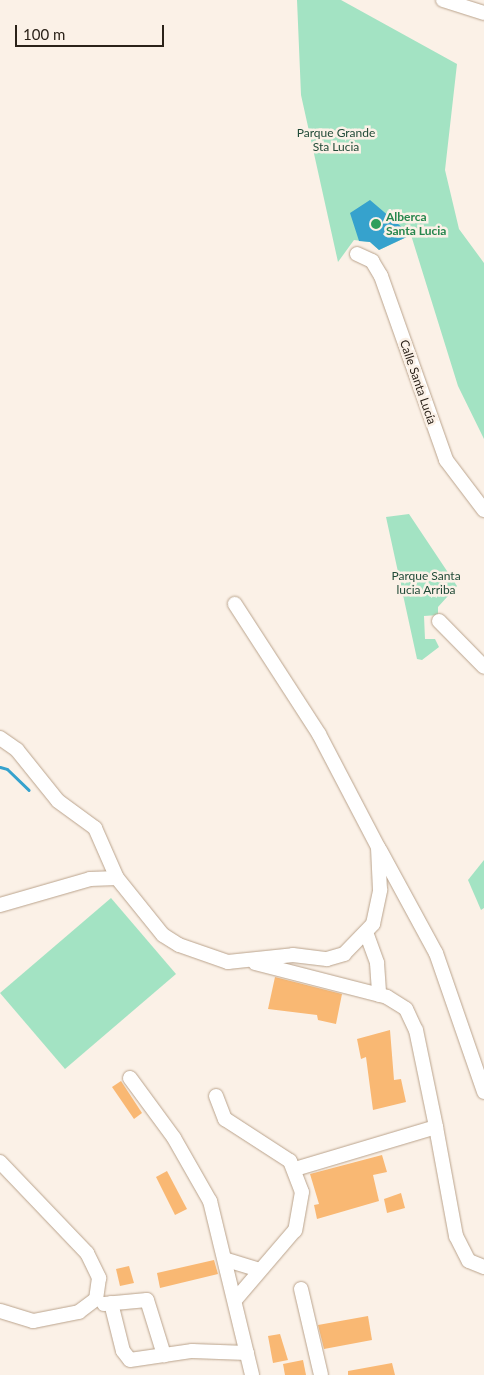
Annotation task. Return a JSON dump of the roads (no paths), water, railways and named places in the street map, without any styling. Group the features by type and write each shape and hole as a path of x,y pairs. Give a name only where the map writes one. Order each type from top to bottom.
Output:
{"street":[{"path":"443,0 484,13"},
{"name":"Calle Santa Lucía","path":"357,254 372,261 381,276 446,460 484,510"},
{"path":"235,604 319,734 436,953 484,1092"},
{"path":"439,621 484,667"},
{"path":"0,738 17,750 58,801 95,828 117,878 164,935 179,945 228,962 251,962 293,955 327,959 344,954 367,935 380,890 378,847"},
{"path":"0,905 83,881 117,878"},
{"path":"367,935 378,963 379,995"},
{"path":"251,962 379,995 397,1002 413,1020 436,1127 456,1236 469,1261 484,1268"},
{"path":"130,1078 198,1178 218,1222 252,1375"},
{"path":"216,1096 225,1119 284,1156 295,1169 302,1192 295,1230 235,1300"},
{"path":"295,1169 436,1127"},
{"path":"0,1162 95,1265 98,1290 89,1308"},
{"path":"227,1260 259,1270"},
{"path":"301,1288 321,1375"},
{"path":"0,1311 33,1321 111,1303 147,1300 164,1355"},
{"path":"111,1303 126,1356 135,1361 164,1355 247,1353"}],"water":[{"name":"Alberca Santa Lucia","path":"370,200 411,235 379,250 370,242 359,241 350,213"}],"waterway":[{"path":"0,767 7,769 29,790"}],"place":[{"name":"Alberca Santa Lucia","path":"376,224"}],"park label":[{"name":"Parque Grande Sta Lucia","path":"336,140"},
{"name":"Parque Santa lucia Arriba","path":"426,583"}]}
